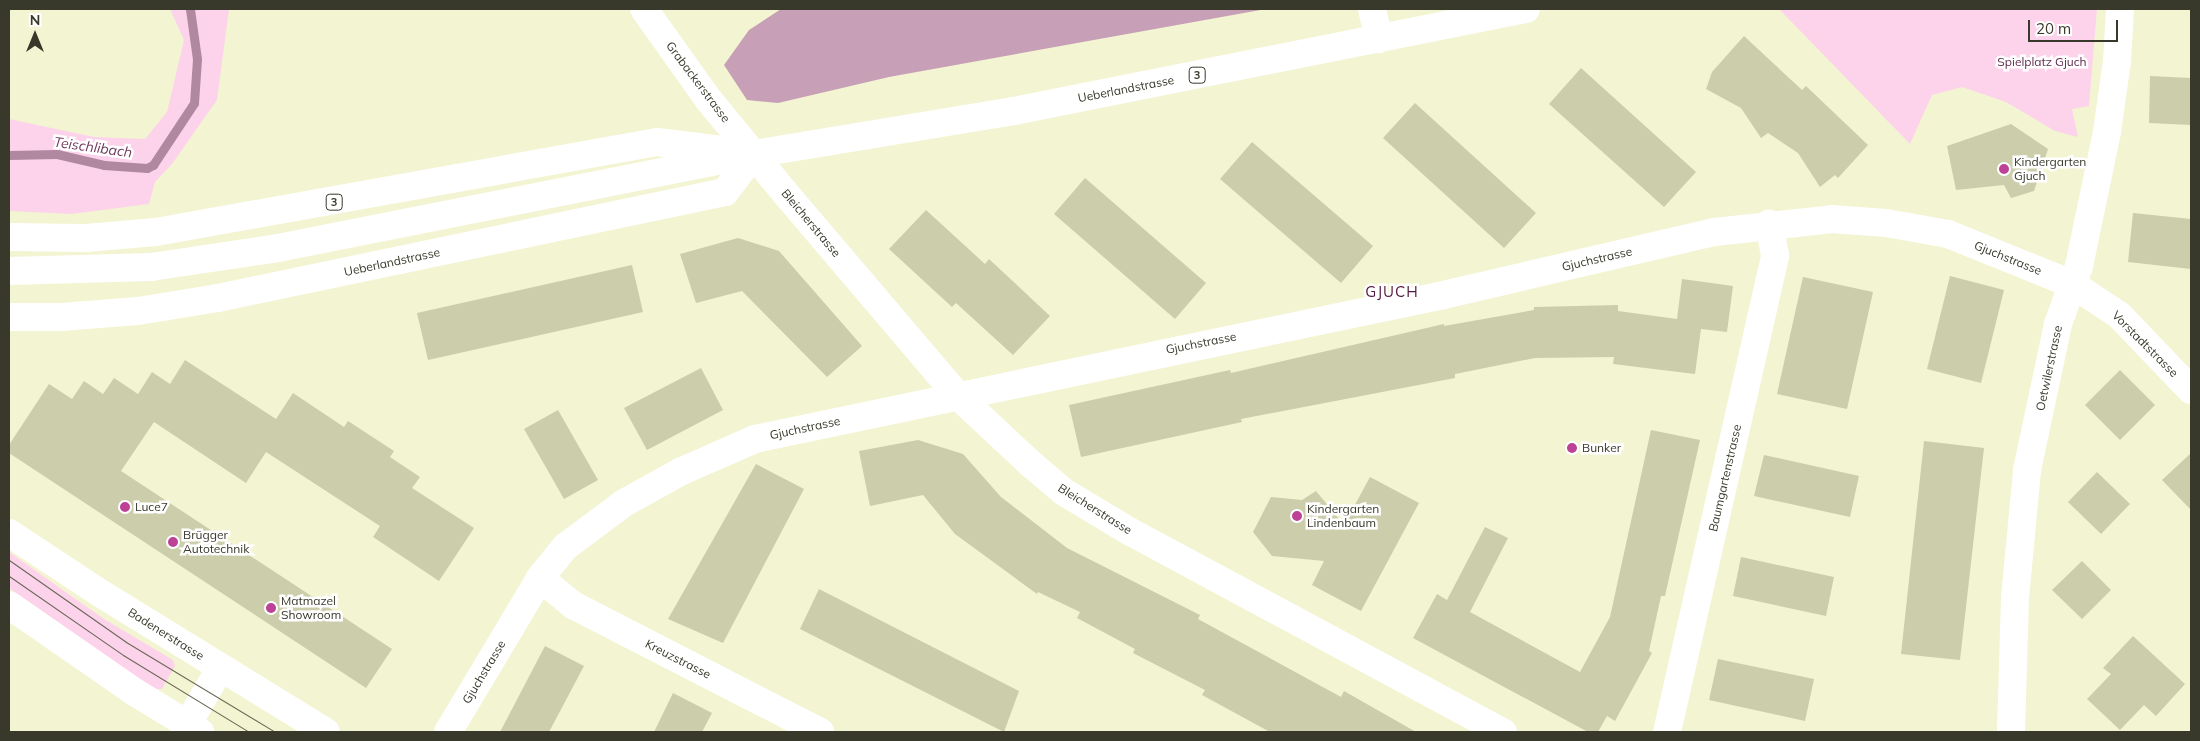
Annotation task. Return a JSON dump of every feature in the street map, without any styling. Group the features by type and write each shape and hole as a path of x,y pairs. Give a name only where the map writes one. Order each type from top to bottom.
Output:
{"street":[{"name":"Grabackerstrasse","path":"644,9 708,99 754,154"},
{"path":"1372,9 1379,39"},
{"name":"Ueberlandstrasse","path":"9,271 151,267 278,248 754,154 1014,111 1526,9"},
{"name":"Oetwilerstrasse","path":"2011,732 2015,598 2027,470 2058,324 2072,284 2108,132 2117,61 2120,9"},
{"name":"Ueberlandstrasse","path":"9,237 86,238 156,232 658,142 754,154"},
{"name":"Ueberlandstrasse","path":"9,317 61,317 138,311 218,298 725,192 754,154"},
{"name":"Bleicherstrasse","path":"754,154 958,396 1064,492 1199,570 1503,732"},
{"name":"Gjuchstrasse","path":"448,732 540,578 565,547 624,504 682,471 755,439 1439,296 1715,232 1769,224 1832,219 1886,223 1948,234 2072,284"},
{"name":"Baumgartenstrasse","path":"1667,732 1775,255 1769,224"},
{"name":"Vorstadtstrasse","path":"2072,284 2119,314 2191,390"},
{"name":"Badenerstrasse","path":"9,533 220,668 326,732"},
{"name":"Kreuzstrasse","path":"540,578 574,605 820,732"},
{"path":"9,605 190,730 220,668"}],"green space":[{"path":"170,9 229,9 217,100 172,164 155,182 149,204 71,214 9,211 9,119 94,137 145,139 167,112 184,40"},
{"name":"Spielplatz Gjuch","path":"1779,9 2097,9 2089,106 2072,109 2078,137 2055,131 2006,102 1962,87 1932,95 1910,144"},
{"path":"9,552 104,619 173,660 175,666 162,689 151,689 9,588"}],"shaded area":[{"path":"781,9 1266,9 889,77 778,103 747,100 724,65 749,30"}],"building":[{"path":"1744,36 1802,90 1806,86 1868,145 1838,178 1835,175 1820,187 1798,153 1768,133 1761,138 1741,108 1706,89 1712,72"},
{"path":"1581,68 1696,172 1664,207 1549,104"},
{"path":"2150,76 2191,78 2191,125 2149,123"},
{"path":"1415,103 1536,213 1504,248 1383,138"},
{"path":"2011,124 2048,149 2034,191 2011,198 2004,185 1956,190 1947,146"},
{"path":"1252,142 1373,246 1341,283 1220,179"},
{"path":"1085,178 1206,283 1175,319 1054,214"},
{"path":"926,210 985,264 989,259 1050,316 1013,355 956,303 952,307 889,249"},
{"path":"2133,213 2191,219 2191,269 2128,262"},
{"path":"738,238 779,251 862,346 827,377 742,291 696,303 680,254"},
{"path":"632,265 643,312 428,360 417,313"},
{"path":"1950,276 2004,290 1981,383 1927,369"},
{"path":"1803,277 1873,292 1847,409 1777,394"},
{"path":"1682,279 1733,286 1727,332 1701,329 1695,374 1613,364 1614,357 1535,358 1455,374 1455,378 1241,419 1242,422 1081,457 1069,405 1230,370 1231,373 1444,324 1444,326 1534,310 1534,307 1618,305 1618,311 1677,319"},
{"path":"185,360 276,419 293,393 344,427 348,421 394,451 390,457 420,477 412,488 474,528 439,581 373,537 380,526 266,452 246,483 154,422 121,471 392,649 366,688 9,453 9,445 49,384 72,399 84,381 103,394 114,378 138,394 152,372 170,384"},
{"path":"701,368 723,410 647,450 624,408"},
{"path":"2120,370 2155,405 2120,440 2085,405"},
{"path":"558,410 598,480 564,499 524,429"},
{"path":"1651,430 1700,440 1665,596 1661,596 1649,651 1652,653 1615,721 1607,716 1598,732 1588,732 1413,638 1437,594 1447,600 1485,527 1508,538 1470,612 1580,672 1610,617"},
{"path":"918,440 963,454 1001,497 1067,548 1200,615 1198,619 1341,697 1344,691 1416,732 1270,732 1202,695 1205,690 1133,653 1135,649 1077,618 1080,612 1038,592 1037,594 955,534 923,495 870,506 859,451"},
{"path":"1924,441 1984,448 1960,660 1901,654"},
{"path":"2191,453 2191,510 2162,480"},
{"path":"1764,455 1859,476 1850,517 1754,496"},
{"path":"756,464 804,489 723,643 668,619"},
{"path":"2097,472 2130,504 2101,534 2068,502"},
{"path":"1370,477 1419,503 1361,611 1312,585 1324,561 1272,556 1253,532 1271,497 1302,500 1316,491 1344,525"},
{"path":"1741,557 1834,577 1826,616 1733,596"},
{"path":"2082,561 2111,590 2082,619 2052,590"},
{"path":"819,589 1019,691 1004,732 800,629"},
{"path":"2133,636 2185,684 2156,716 2144,705 2120,730 2087,699 2111,674 2103,668"},
{"path":"545,646 584,666 549,732 500,732"},
{"path":"1718,659 1814,679 1805,721 1709,700"},
{"path":"673,693 712,713 702,732 654,732"}],"waterway":[{"name":"Teischlibach","path":"9,155 57,154 104,165 147,168 153,165 194,103 197,59 190,9"}],"tram line":[{"path":"9,560 126,642 275,732"},
{"path":"9,576 123,655 249,732"}],"place":[{"name":"Kindergarten Gjuch","path":"2004,169"},
{"name":"Bunker","path":"1572,448"},
{"name":"Luce7","path":"125,507"},
{"name":"Kindergarten Lindenbaum","path":"1297,516"},
{"name":"Brügger Autotechnik","path":"173,542"},
{"name":"Matmazel Showroom","path":"271,608"}],"district":[{"name":"GJUCH","path":"1392,292"}]}
